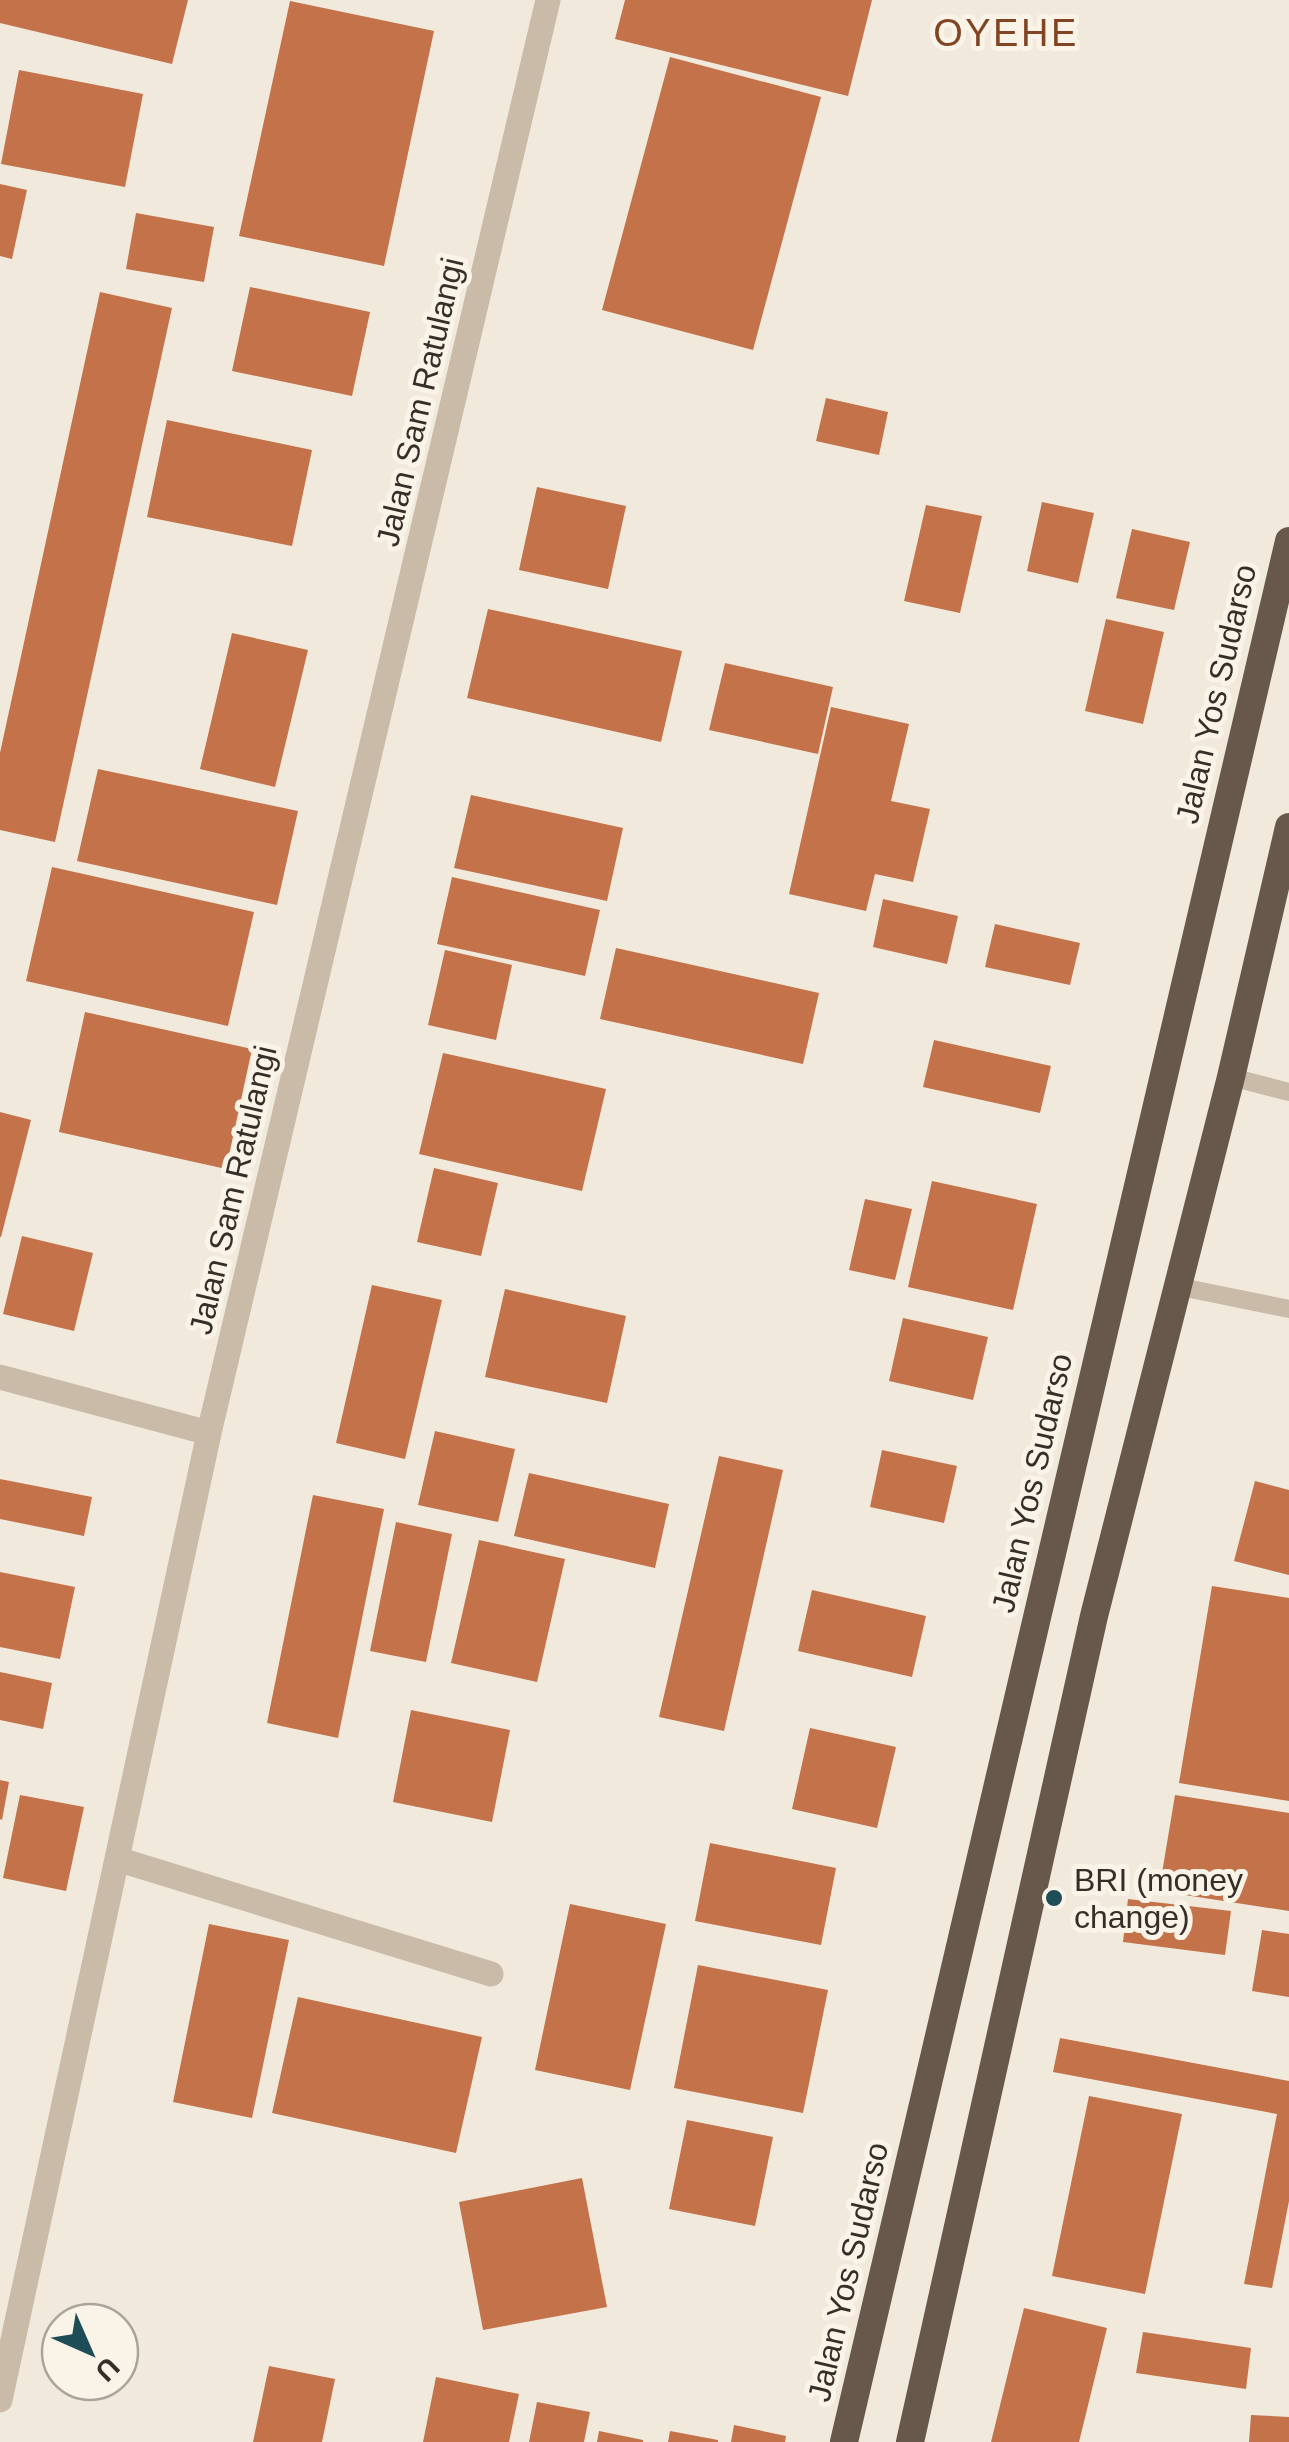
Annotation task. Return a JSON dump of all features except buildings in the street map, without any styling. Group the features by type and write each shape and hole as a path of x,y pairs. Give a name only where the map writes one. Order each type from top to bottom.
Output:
{"highway":[{"name":"Jalan Yos Sudarso","path":"844,2442 1279,624 1289,540"},
{"path":"910,2442 1094,1616 1231,1077 1289,827"}],"street":[{"name":"Jalan Sam Ratulangi","path":"0,2400 209,1433 548,0"},
{"path":"0,1376 209,1433"},
{"path":"117,1859 491,1974"}],"lane":[{"path":"1231,1077 1289,1092"},
{"path":"1176,1286 1289,1309"}],"place":[{"name":"BRI (money change)","path":"1054,1898"}],"district":[{"name":"OYEHE","path":"1006,33"}]}
